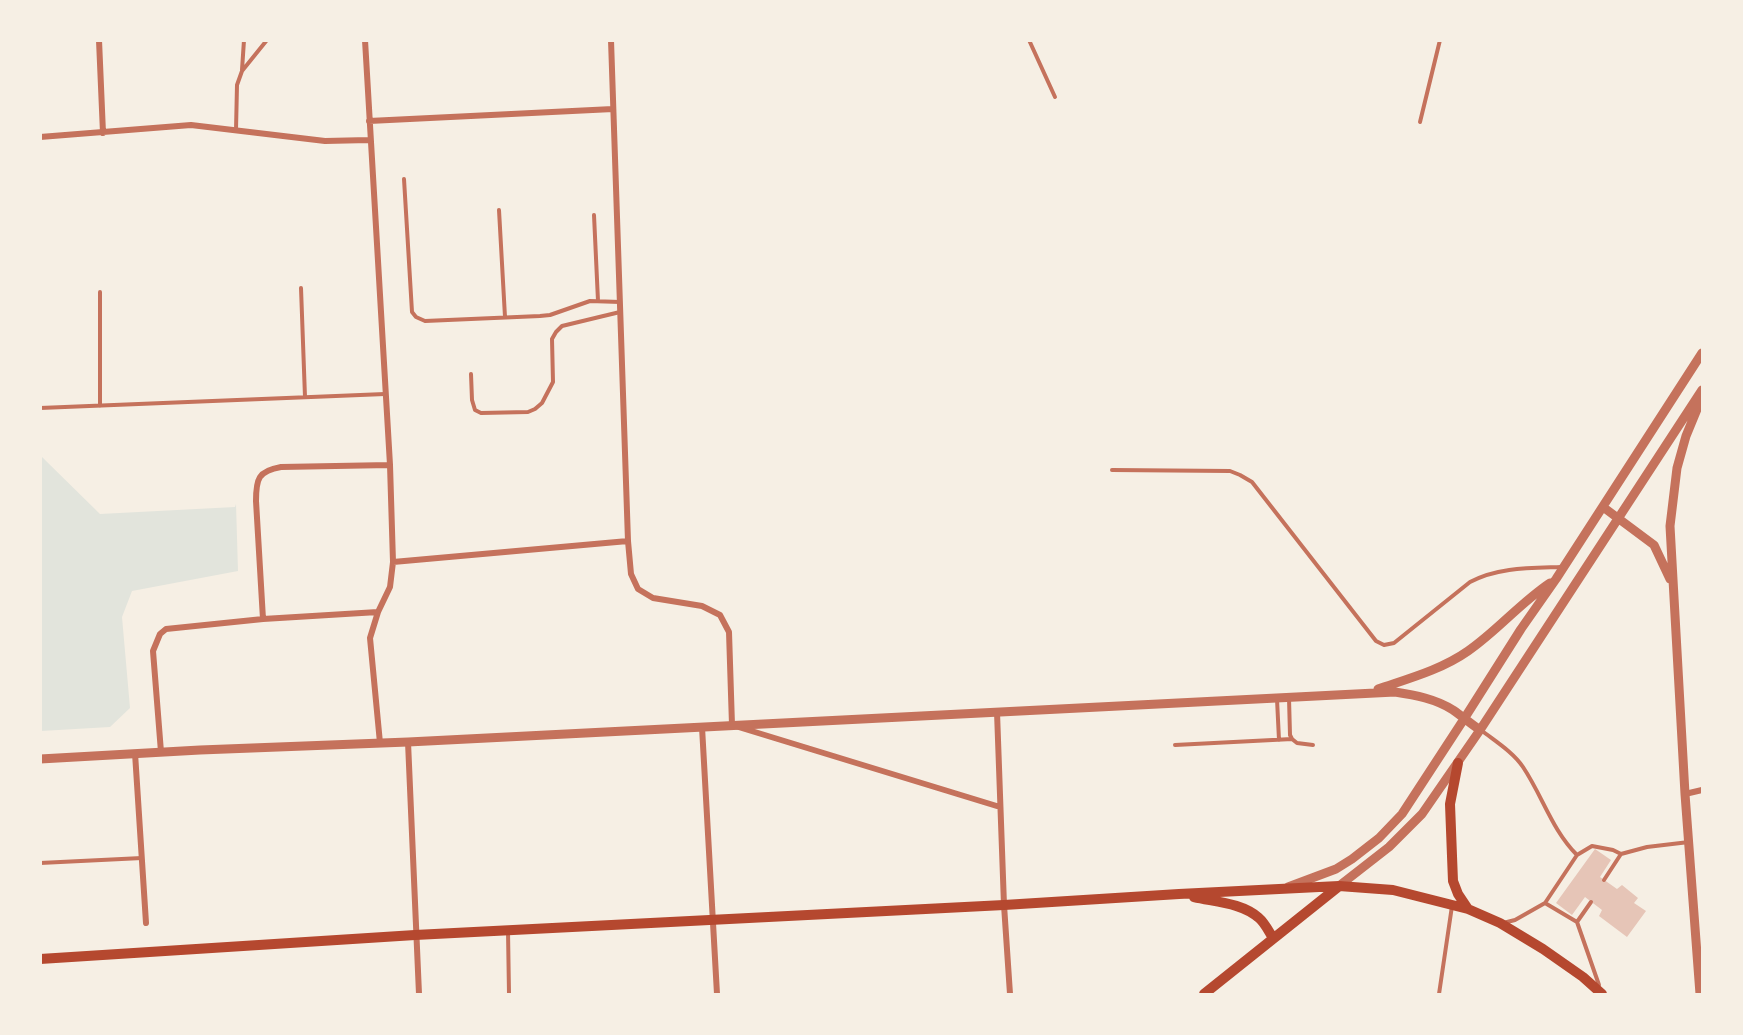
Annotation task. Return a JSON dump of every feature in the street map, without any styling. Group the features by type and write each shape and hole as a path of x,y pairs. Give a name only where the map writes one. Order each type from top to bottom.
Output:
{"main road":[{"path":"1458,763 1450,804 1453,881 1468,909"},
{"path":"40,959 415,935 1339,886 1393,890 1468,909 1500,923 1543,949 1603,994"},
{"path":"1204,994 1339,886"},
{"path":"1179,894 1233,904 1246,910 1260,919 1273,939"}],"street":[{"path":"99,40 103,134"},
{"path":"365,40 369,140 390,465 393,562 390,586 378,612 370,638 380,743"},
{"path":"611,40 631,574 638,589 653,598 702,606 720,615 729,632 732,725"},
{"path":"369,121 613,109"},
{"path":"40,137 191,126 325,141 369,140"},
{"path":"1281,889 1336,869 1364,850 1396,820 1416,793 1702,353"},
{"path":"1339,886 1409,829 1433,799 1702,390"},
{"path":"1700,994 1699,944 1685,794 1670,526 1677,468 1686,436 1702,395"},
{"path":"263,619 256,501 256,484 261,475 268,470 281,467 390,465"},
{"path":"1602,507 1654,545 1674,587"},
{"path":"393,562 628,541"},
{"path":"1367,693 1437,668 1466,653 1523,602 1556,579"},
{"path":"161,752 153,651 160,634 166,629 263,619 378,612"},
{"path":"40,759 1395,692 1420,696 1453,710 1480,729"},
{"path":"997,712 1004,905 1010,994"},
{"path":"732,725 1000,807"},
{"path":"702,727 717,994"},
{"path":"408,742 419,994"},
{"path":"135,753 146,923"},
{"path":"1685,794 1702,790"}],"lane":[{"path":"236,130 237,85 242,71 244,40"},
{"path":"242,71 267,40"},
{"path":"1029,40 1055,97"},
{"path":"1420,122 1440,40"},
{"path":"404,179 412,312 416,317 425,321 550,315 590,301 620,302"},
{"path":"499,210 505,317"},
{"path":"594,215 598,301"},
{"path":"301,288 305,398"},
{"path":"100,292 100,406"},
{"path":"471,374 472,400 475,410 528,412 535,410 542,403 553,382 552,339 556,332 562,326 620,312"},
{"path":"40,408 385,394"},
{"path":"1112,470 1230,471 1252,482 1376,640 1384,645 1394,643 1470,582 1480,577 1509,569 1564,567"},
{"path":"1289,697 1292,739 1297,743 1313,744"},
{"path":"1277,698 1279,740"},
{"path":"1480,729 1516,758 1558,833 1577,855"},
{"path":"1175,745 1292,739"},
{"path":"1500,923 1515,920 1545,903 1577,855 1592,846 1621,854 1647,847 1689,842"},
{"path":"1604,880 1621,854"},
{"path":"40,863 142,858"},
{"path":"1577,922 1591,902"},
{"path":"1545,903 1577,922 1596,980 1603,994"},
{"path":"1439,994 1452,904"},
{"path":"508,930 509,994"}],"shaded area":[{"path":"41,456 100,514 235,507 236,504 238,571 132,591 122,617 130,708 110,727 41,731"}],"building":[{"path":"1595,849 1611,860 1600,877 1617,889 1622,885 1638,898 1634,903 1646,911 1627,937 1599,916 1602,910 1585,897 1572,915 1556,903"}]}
